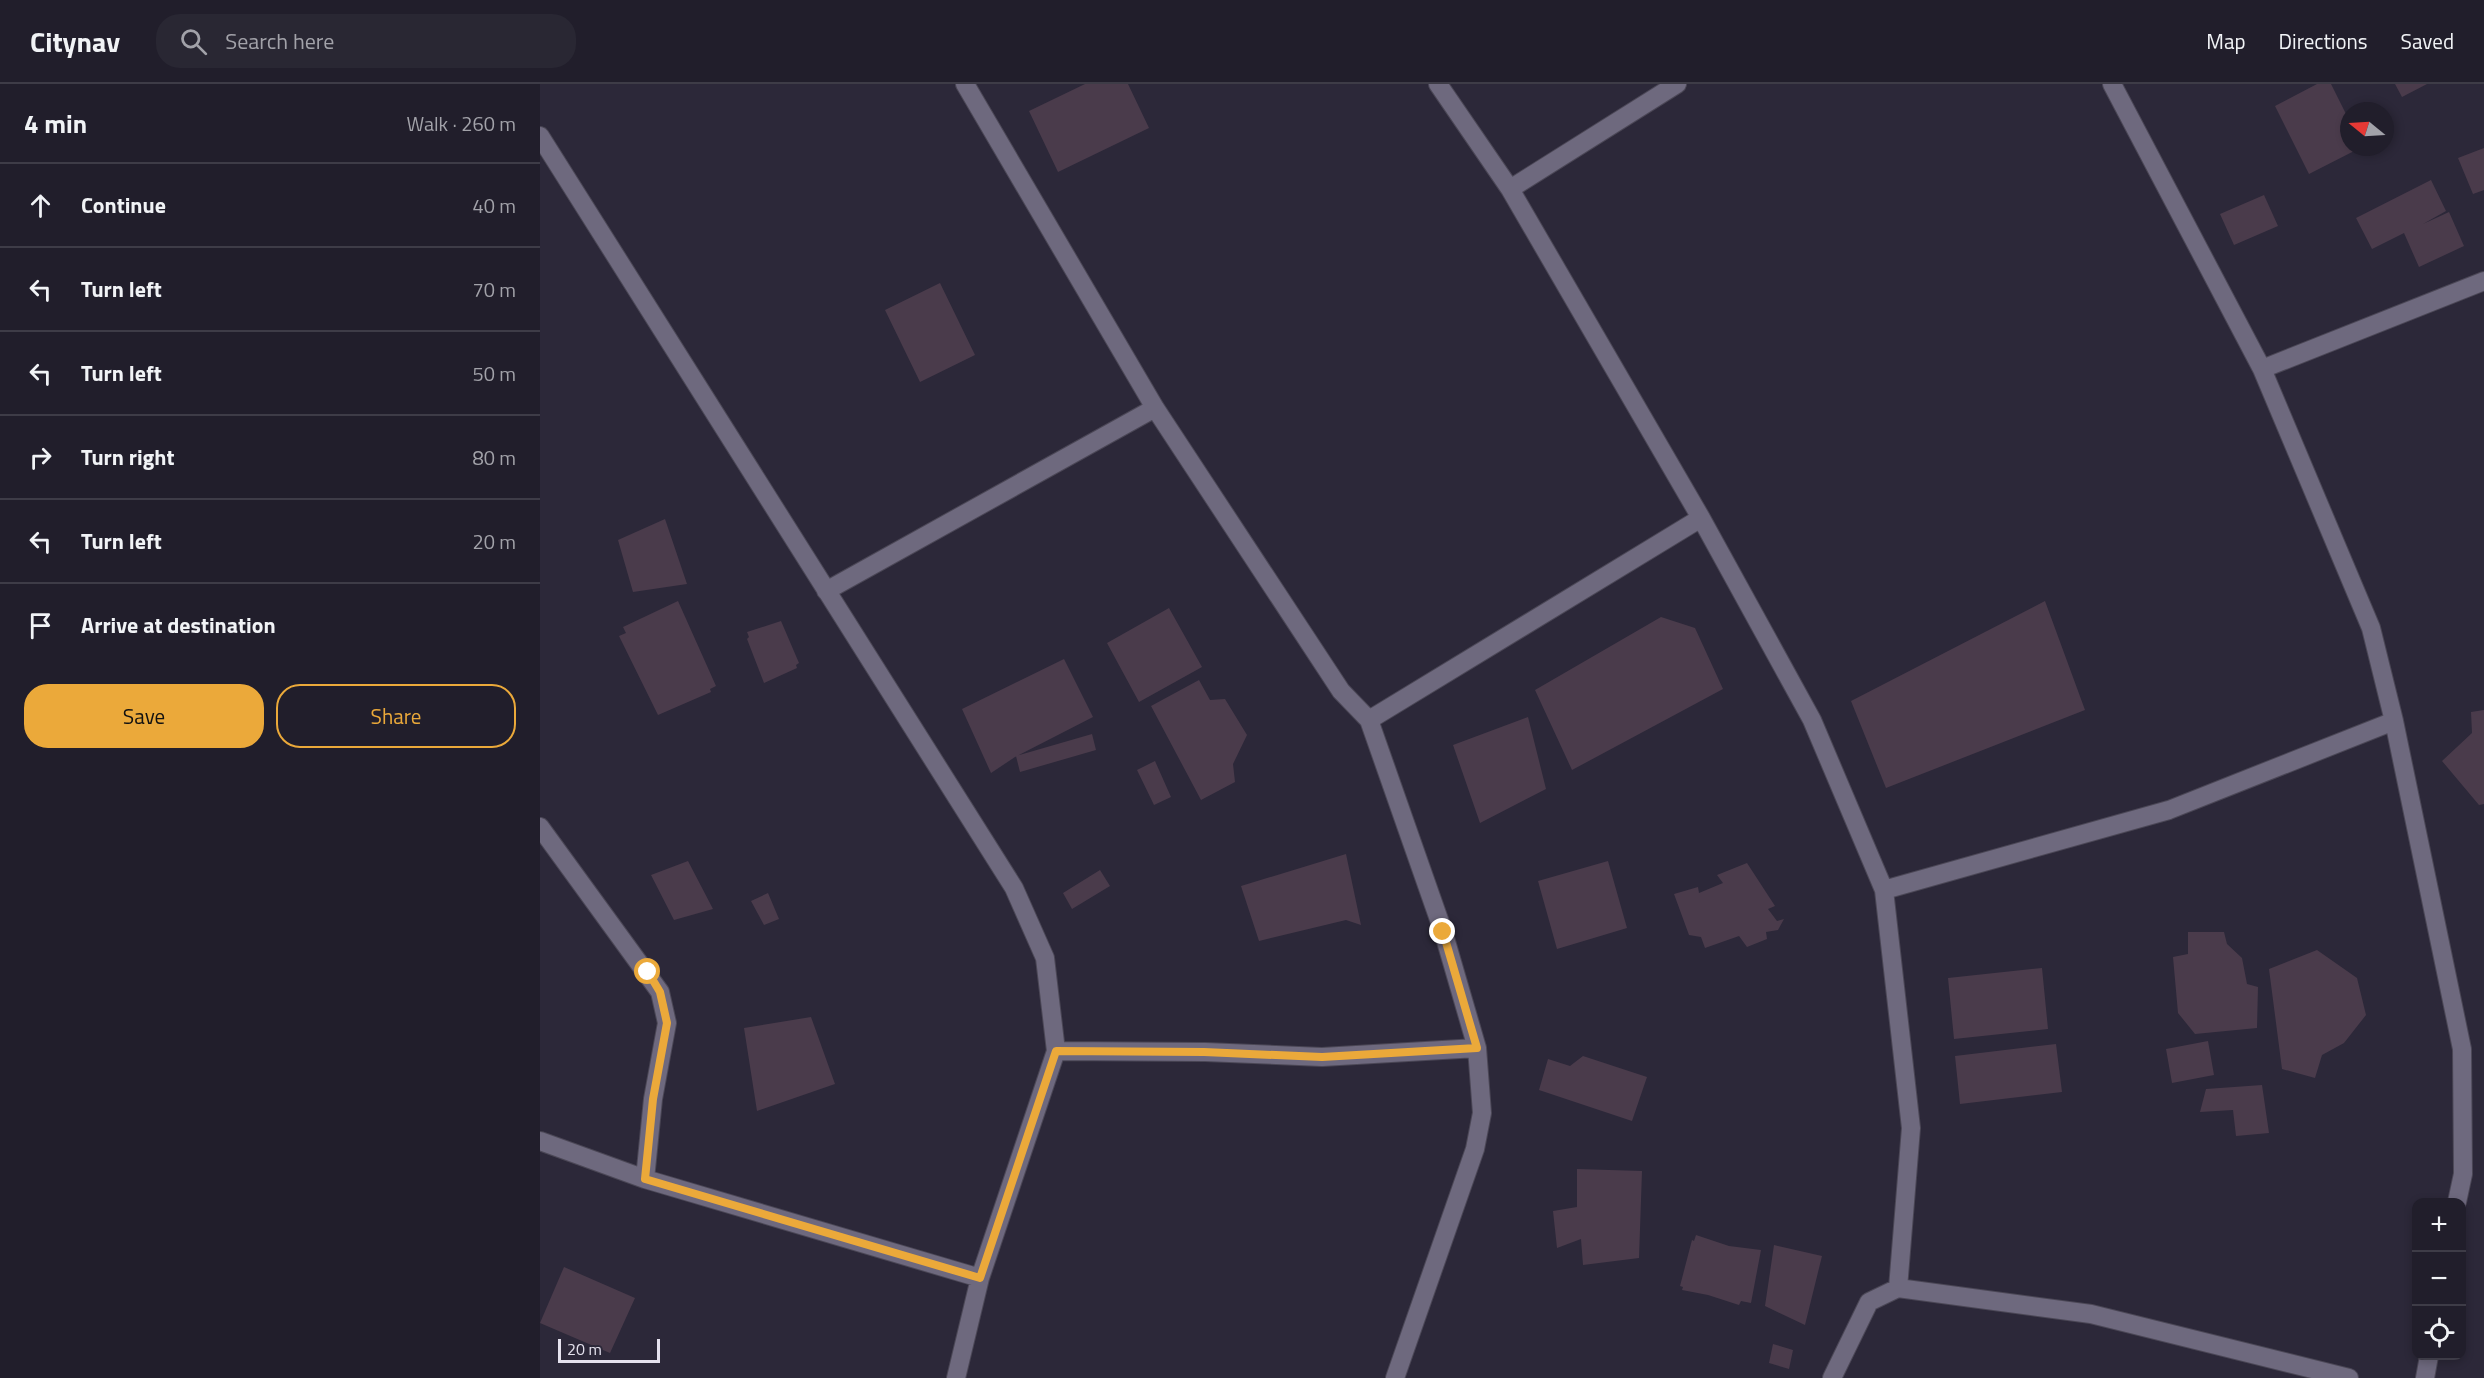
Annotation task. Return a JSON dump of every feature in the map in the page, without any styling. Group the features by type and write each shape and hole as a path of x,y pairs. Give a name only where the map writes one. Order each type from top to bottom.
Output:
{"street":[{"path":"965,84 1155,408 1341,691 1369,720 1443,932 1477,1048 1482,1113 1475,1149 1395,1378"},
{"path":"1438,84 1510,189 1701,518 1812,720 1884,890 1911,1128 1898,1288"},
{"path":"1510,189 1677,84"},
{"path":"2112,84 2262,369 2371,628 2394,722 2462,1049 2463,1174 2458,1198"},
{"path":"540,136 1014,888 1045,958 1056,1051 980,1278 956,1378"},
{"path":"2262,369 2484,281"},
{"path":"826,591 1155,408"},
{"path":"1369,720 1701,518"},
{"path":"1884,890 2169,810 2394,722"},
{"path":"540,827 660,992 667,1023 653,1099 645,1179"},
{"path":"1056,1051 1204,1052 1322,1057 1477,1048"},
{"path":"540,1141 645,1179 980,1278"},
{"path":"1832,1378 1869,1302 1898,1288 2091,1314 2349,1378"},
{"path":"2425,1378 2428,1360"}],"building":[{"path":"1085,84 1128,84 1149,128 1058,172 1029,111"},
{"path":"2317,84 2331,84 2340,102 2340,156 2344,156 2309,174 2275,106"},
{"path":"2395,84 2427,84 2402,97"},
{"path":"2484,148 2484,190 2473,194 2458,158"},
{"path":"2431,180 2446,211 2423,224 2449,212 2464,246 2419,267 2404,233 2372,249 2356,218"},
{"path":"2264,195 2278,226 2234,245 2220,214"},
{"path":"940,283 975,355 920,382 885,310"},
{"path":"665,519 687,584 633,592 618,540"},
{"path":"678,601 716,686 710,689 711,692 658,715 619,636 626,633 623,627"},
{"path":"2045,601 2085,710 1886,788 1851,701"},
{"path":"1169,608 1202,667 1139,702 1107,643"},
{"path":"1661,617 1695,628 1723,689 1572,770 1535,690"},
{"path":"781,621 799,663 796,665 797,668 764,683 747,639 749,637 747,632"},
{"path":"1064,659 1093,717 1015,757 991,773 962,709"},
{"path":"1199,680 1210,700 1225,699 1247,735 1233,764 1235,782 1201,800 1151,706"},
{"path":"2484,710 2484,804 2479,805 2442,761 2472,733 2471,712"},
{"path":"1528,717 1546,789 1480,823 1453,745"},
{"path":"1092,734 1096,750 1020,772 1016,756"},
{"path":"1155,761 1171,797 1154,805 1137,770"},
{"path":"1346,854 1361,925 1346,920 1259,941 1241,886"},
{"path":"688,861 713,909 674,920 651,875"},
{"path":"1608,861 1627,928 1557,949 1538,881"},
{"path":"1747,863 1775,906 1768,909 1777,921 1784,919 1778,930 1766,932 1767,939 1747,947 1739,936 1705,948 1701,937 1689,935 1674,894 1698,887 1699,893 1723,883 1717,875"},
{"path":"1100,870 1110,886 1072,909 1063,893"},
{"path":"768,893 779,919 764,925 751,901"},
{"path":"2188,932 2224,932 2227,944 2242,958 2247,984 2258,987 2257,1028 2195,1034 2178,1013 2173,957 2188,954"},
{"path":"2317,950 2357,978 2366,1015 2344,1043 2322,1055 2315,1078 2282,1069 2269,969"},
{"path":"2042,968 2048,1029 1954,1039 1948,978"},
{"path":"811,1017 835,1084 757,1111 744,1028"},
{"path":"2208,1041 2214,1075 2172,1083 2166,1049"},
{"path":"2056,1044 2062,1092 1960,1104 1955,1056"},
{"path":"1583,1056 1647,1077 1632,1121 1539,1090 1548,1059 1570,1066"},
{"path":"2262,1085 2269,1133 2236,1136 2233,1110 2200,1112 2206,1089"},
{"path":"1577,1169 1642,1171 1639,1258 1583,1265 1581,1239 1557,1248 1553,1211 1577,1207"},
{"path":"1696,1235 1729,1246 1761,1250 1751,1303 1741,1301 1739,1305 1682,1290 1683,1287 1680,1286 1692,1240 1694,1241"},
{"path":"1774,1245 1822,1256 1805,1325 1765,1306"},
{"path":"564,1267 635,1298 610,1353 540,1323"},
{"path":"1773,1344 1793,1350 1789,1369 1769,1363"}],"route":[{"path":"648,972 660,992 667,1023 653,1099 645,1179 980,1278 1056,1051 1204,1052 1322,1057 1477,1048 1443,932"}]}
